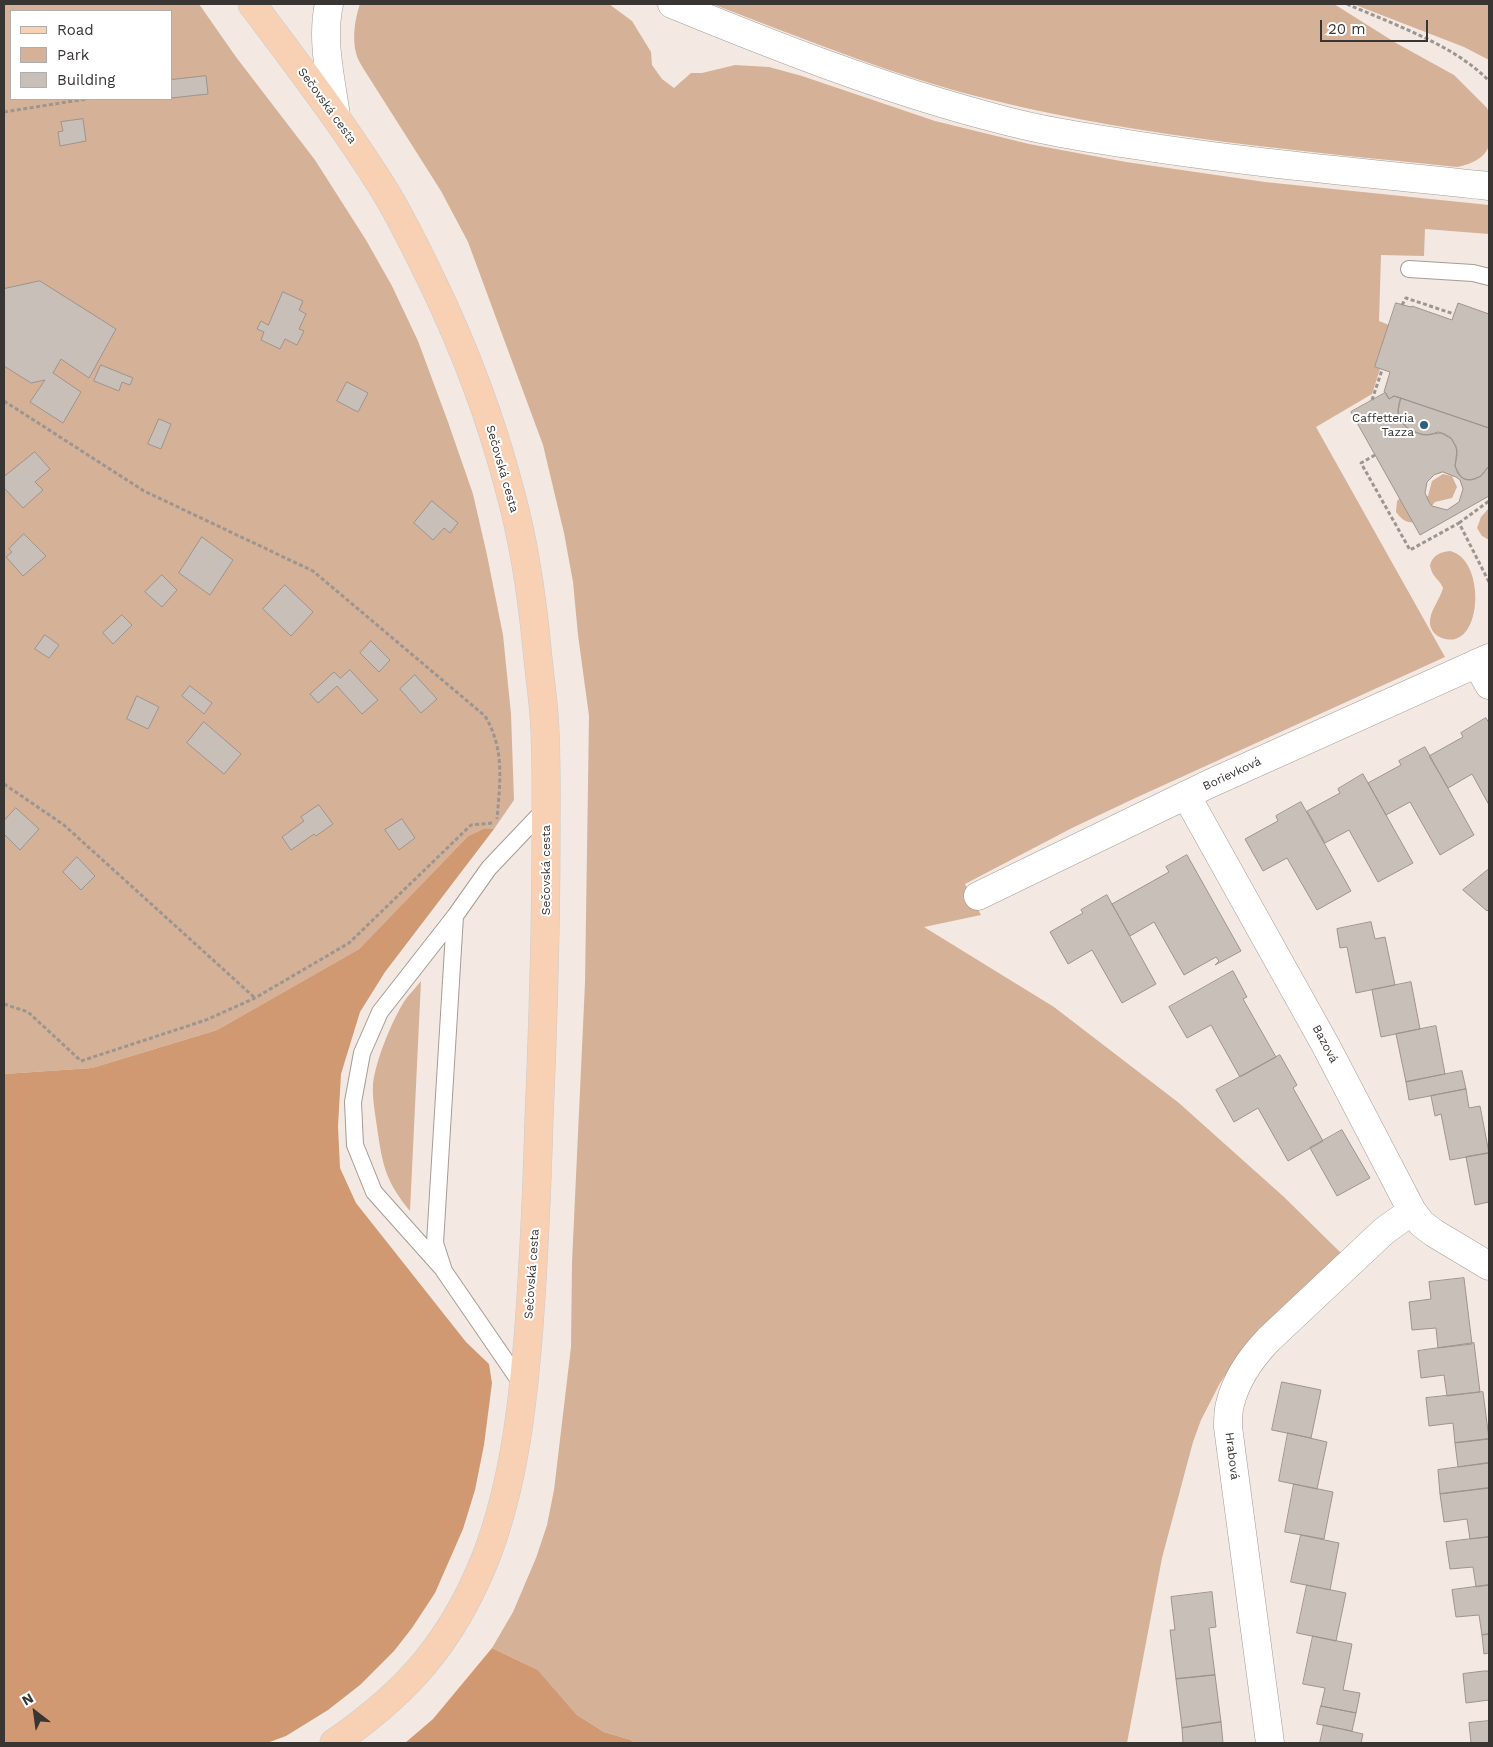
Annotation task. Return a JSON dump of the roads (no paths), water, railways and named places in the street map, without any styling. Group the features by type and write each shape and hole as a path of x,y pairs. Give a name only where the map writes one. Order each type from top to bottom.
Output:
{"main road":[{"name":"Sečovská cesta","path":"252,4 336,116 384,189 406,227 448,313 470,366 510,491 522,543 534,621 544,718 546,808 543,1021 534,1256 524,1389 512,1463 501,1511 487,1554 455,1622 414,1677 366,1720 334,1743"}],"street":[{"path":"329,4 326,17 326,35 336,116"},
{"path":"672,4 789,52 913,94 996,119 1072,135 1196,155 1489,186"},
{"name":"Borievková","path":"978,896 1186,795 1485,668"},
{"name":"Bazová","path":"1186,795 1326,1046 1412,1212 1422,1224 1434,1233 1489,1266"},
{"name":"Hrabová","path":"1270,1743 1228,1427 1230,1404 1238,1382 1251,1359 1268,1340 1384,1231 1412,1212"}],"lane":[{"path":"1409,270 1473,273 1489,277"},
{"path":"524,1389 444,1271 374,1192 355,1145 353,1102 362,1053 380,1012 455,916 489,868 546,808"},
{"path":"444,1271 436,1243 455,916"}],"place":[{"name":"Caffetteria Tazza","path":"1424,425"}]}
